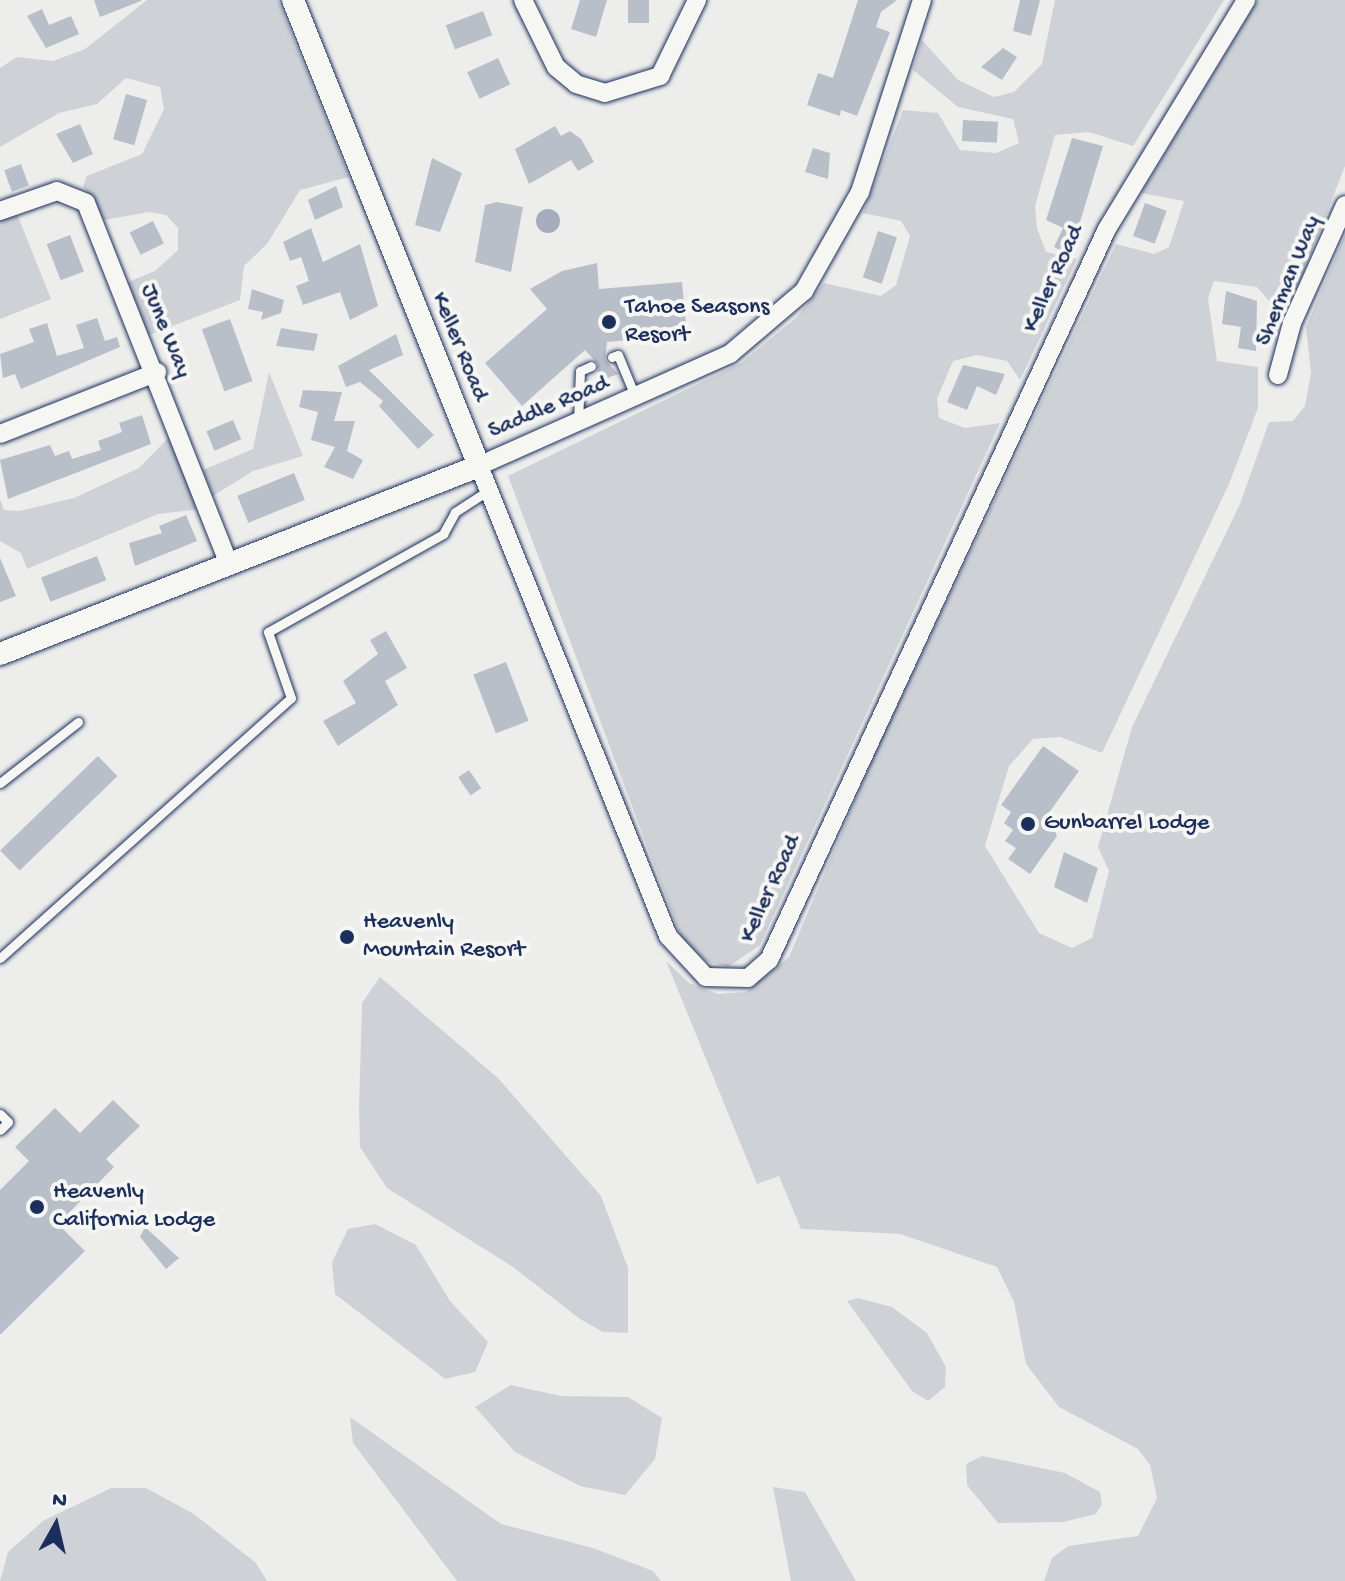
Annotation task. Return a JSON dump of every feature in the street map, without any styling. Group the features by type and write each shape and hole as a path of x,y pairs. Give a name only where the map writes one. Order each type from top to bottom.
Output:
{"street":[{"name":"Keller Road","path":"293,0 668,936 706,977 748,978 782,935 873,723 1107,229 1246,0"},
{"path":"523,0 556,67 576,84 605,93 660,76 697,0"},
{"name":"Saddle Road","path":"0,654 479,466 636,399 730,354 804,291 860,192 922,0"},
{"name":"June Way","path":"0,211 57,191 86,203 157,372 229,564"},
{"name":"Sherman Way","path":"1278,375 1292,323 1345,205"},
{"path":"0,434 157,372"}],"lane":[{"path":"612,357 618,355 636,399"},
{"path":"578,424 580,371 591,366"},
{"path":"0,958 291,698 268,632 443,534 455,512 489,490"},
{"path":"0,783 78,722"},
{"path":"0,1114 8,1122 0,1130"}],"shaded area":[{"path":"147,0 278,0 349,177 300,190 267,244 244,266 240,300 149,335 128,282 155,271 178,250 178,228 166,215 149,212 104,220 83,186 87,176 142,154 164,109 160,87 126,78 97,104 59,113 0,147 0,68 17,57 53,61 85,49"},
{"path":"1055,0 1224,0 1133,146 1089,132 1055,135 1035,206 1037,228 1046,252 1077,259 1020,380 1007,361 977,355 953,361 937,399 939,418 965,428 1000,423 760,945 728,967 706,961 682,939 508,476 741,363 796,318 824,283 881,296 896,285 910,236 901,221 863,213 903,110 938,113 960,150 996,153 1019,143 1013,119 958,107 913,70 922,40 958,80 994,97 1014,92 1042,64"},
{"path":"1258,0 1345,0 1345,166 1285,321 1273,328 1269,301 1257,287 1214,281 1208,298 1217,361 1258,367 1258,408 1229,484 1102,753 1060,737 1033,739 1009,766 985,846 1039,933 1072,948 1092,938 1109,871 1098,847 1132,727 1240,504 1269,422 1293,421 1305,406 1311,373 1306,327 1345,235 1345,1581 1044,1581 1052,1558 1068,1546 1138,1536 1157,1498 1150,1465 1138,1449 1059,1407 1026,1364 1014,1302 997,1267 900,1234 801,1229 779,1176 757,1184 666,961 689,983 718,994 746,992 789,957 876,751 1116,244 1154,254 1169,247 1184,201 1141,193"},
{"path":"17,214 51,299 0,319 0,221"},
{"path":"269,372 303,456 253,471 213,496 203,470 253,449"},
{"path":"173,433 202,509 158,514 27,569 21,553 0,541 0,499 4,510 19,511 74,498 139,468"},
{"path":"380,977 498,1078 601,1196 628,1268 628,1333 603,1332 580,1319 513,1267 387,1188 360,1147 362,1003"},
{"path":"375,1224 416,1245 450,1301 488,1342 475,1372 445,1379 335,1294 332,1262 348,1229"},
{"path":"858,1298 892,1307 927,1333 946,1367 945,1387 928,1401 912,1391 847,1301"},
{"path":"511,1385 561,1396 628,1397 662,1418 655,1459 625,1495 580,1486 515,1452 475,1407"},
{"path":"350,1417 501,1524 593,1548 653,1571 661,1581 457,1581 353,1443"},
{"path":"982,1456 1065,1473 1100,1492 1102,1504 1096,1514 1064,1522 998,1523 967,1485 966,1464"},
{"path":"773,1487 805,1492 856,1581 791,1581"},
{"path":"111,1488 146,1488 194,1514 256,1563 267,1581 0,1581 8,1552 43,1521"}],"water":[{"path":"548,209 557,212 560,221 557,230 548,233 539,230 536,221 539,212"}],"building":[{"path":"94,0 141,0 141,1 100,17"},
{"path":"580,0 607,0 596,37 571,29"},
{"path":"628,0 649,0 649,23 628,23"},
{"path":"858,0 897,0 881,12 876,27 890,32 857,116 841,110 840,116 807,105 818,73 833,78"},
{"path":"1020,0 1040,0 1031,36 1013,31"},
{"path":"42,9 49,25 71,16 79,34 46,48 27,16"},
{"path":"483,11 492,35 455,50 446,25"},
{"path":"1003,48 1017,57 1002,80 981,67"},
{"path":"498,58 510,84 479,99 467,72"},
{"path":"126,94 147,100 134,145 113,139"},
{"path":"963,120 998,122 997,143 962,141"},
{"path":"80,124 93,154 73,163 56,134"},
{"path":"555,126 561,136 570,131 581,139 594,162 578,171 571,160 529,184 515,149"},
{"path":"1072,138 1103,146 1070,255 1054,247 1063,228 1046,220"},
{"path":"813,148 830,153 828,179 805,172"},
{"path":"432,158 462,173 440,232 415,225"},
{"path":"21,164 29,186 12,192 4,170"},
{"path":"336,186 343,207 315,220 308,200"},
{"path":"497,202 523,207 511,272 475,262 485,205"},
{"path":"1145,203 1167,211 1155,244 1133,236"},
{"path":"153,221 164,243 141,255 130,232"},
{"path":"311,228 323,262 360,244 378,306 350,320 340,292 303,305 296,286 309,281 301,257 290,261 283,242"},
{"path":"878,231 897,237 882,284 863,278"},
{"path":"70,235 84,271 61,280 47,244"},
{"name":"Tahoe Seasons Resort","path":"597,263 599,289 682,282 687,335 607,342 605,360 618,374 597,382 598,364 585,350 522,406 485,363 547,309 530,289 562,271"},
{"path":"252,289 284,300 281,313 261,320 263,312 248,309"},
{"path":"1226,291 1257,301 1256,351 1238,348 1241,327 1222,324"},
{"path":"97,318 105,341 117,337 120,347 21,389 15,374 3,378 0,354 34,342 29,329 47,323 57,356 84,348 76,325"},
{"path":"230,319 253,381 224,391 202,329"},
{"path":"281,328 318,334 314,351 276,346"},
{"path":"396,334 403,355 369,370 434,435 418,449 379,406 383,401 360,382 346,387 338,366"},
{"path":"963,365 1005,374 996,395 977,386 967,410 947,402"},
{"path":"303,390 342,392 334,421 355,421 347,451 363,460 353,479 324,467 335,447 311,440 318,412 299,407"},
{"path":"142,415 151,444 8,499 0,460 50,445 55,456 69,451 72,459 101,450 98,441 122,432 119,423"},
{"path":"233,420 241,439 215,451 206,431"},
{"path":"294,473 305,500 248,523 237,496"},
{"path":"186,515 197,541 135,566 129,543 162,533 159,526"},
{"path":"97,556 106,580 50,602 41,578"},
{"path":"0,558 16,596 0,602"},
{"path":"386,631 407,668 385,681 398,705 338,746 323,721 356,703 343,681 378,654 370,640"},
{"path":"506,662 529,721 496,733 473,675"},
{"name":"Gunbarrel Lodge","path":"1043,746 1079,771 1048,814 1057,836 1030,874 1008,859 1016,848 1005,841 1013,830 1004,823 1011,812 1001,805"},
{"path":"98,756 117,776 20,871 0,850"},
{"path":"469,770 481,788 471,796 458,777"},
{"path":"1064,852 1098,868 1087,903 1054,887"},
{"name":"Heavenly California Lodge","path":"113,1100 140,1126 106,1159 114,1167 58,1224 85,1251 0,1335 0,1190 29,1161 15,1147 55,1108 80,1133"},
{"path":"145,1227 179,1258 166,1269 140,1237"}],"place":[{"name":"Tahoe Seasons Resort","path":"609,322"},
{"name":"Gunbarrel Lodge","path":"1028,824"},
{"name":"Heavenly Mountain Resort","path":"347,937"},
{"name":"Heavenly California Lodge","path":"37,1207"}]}
